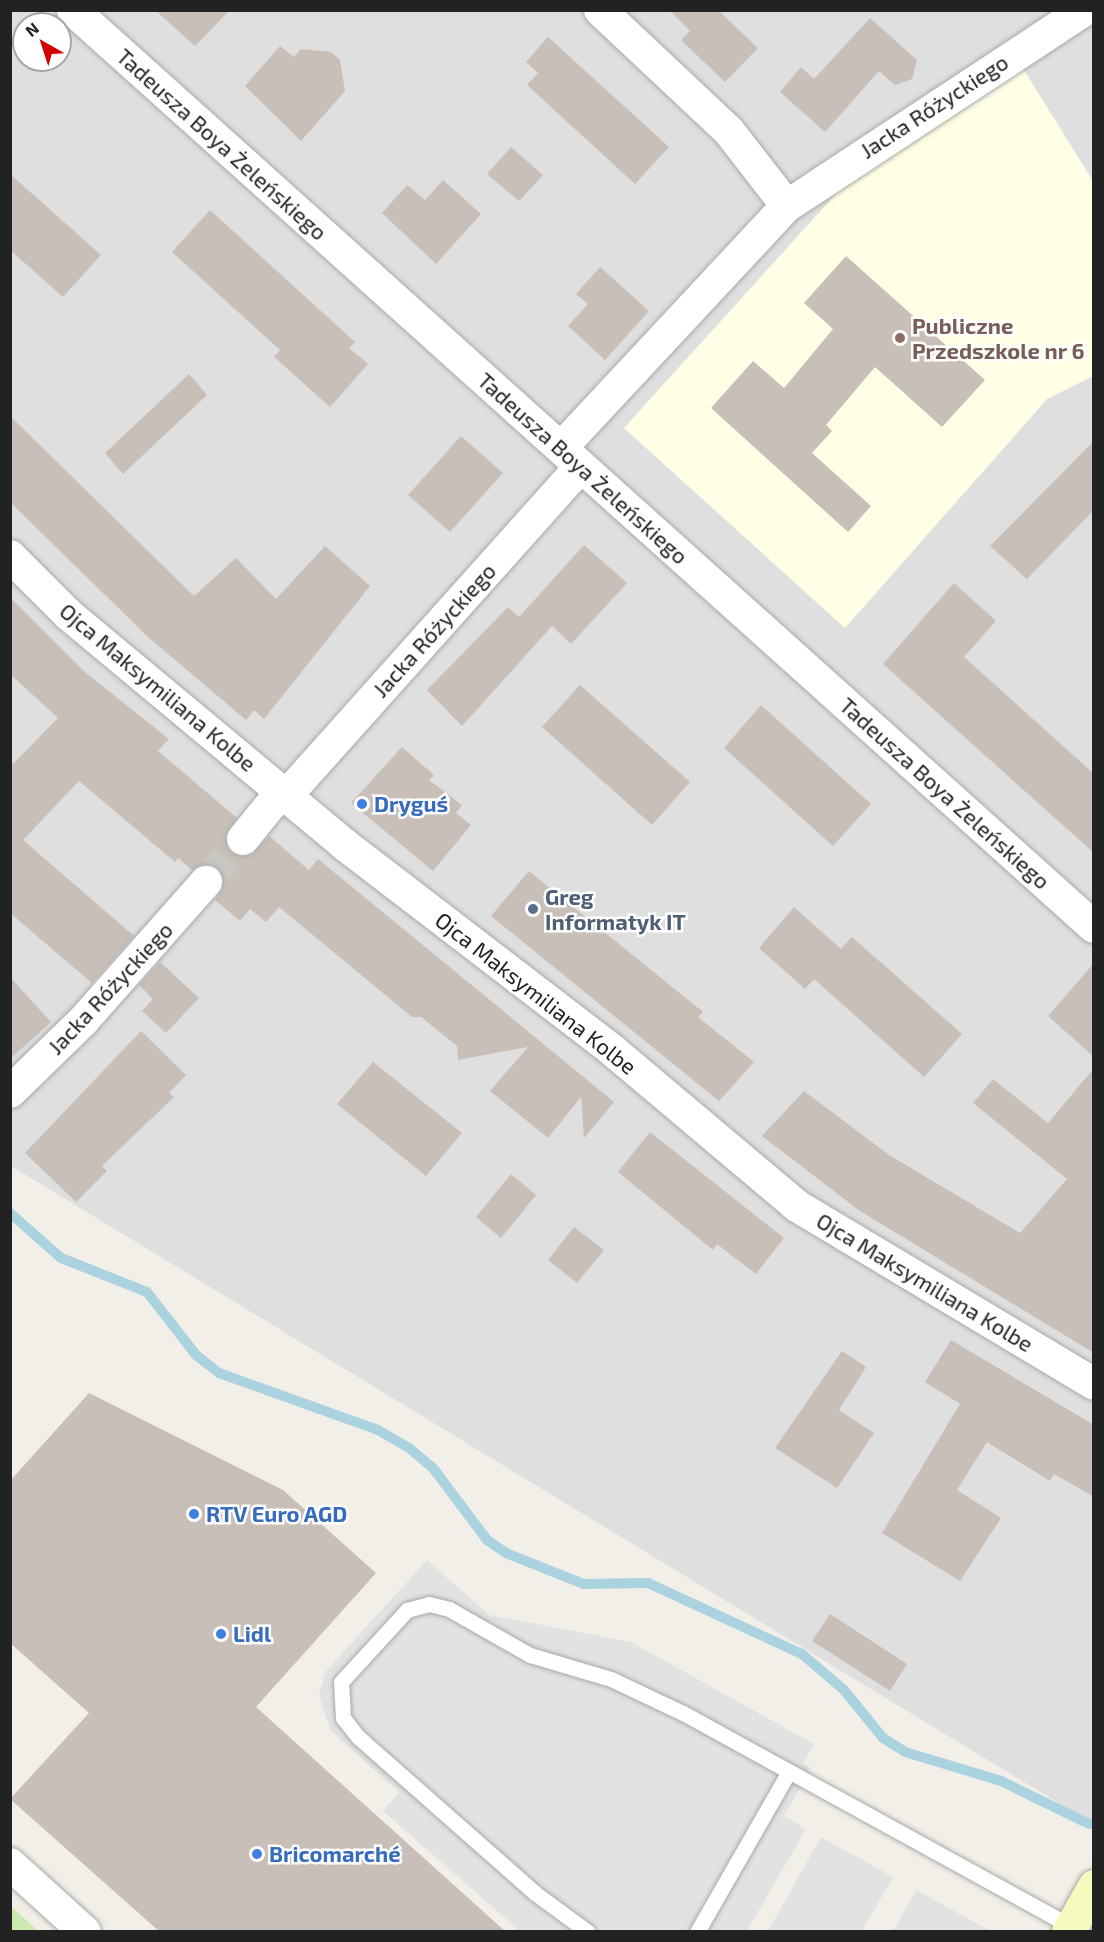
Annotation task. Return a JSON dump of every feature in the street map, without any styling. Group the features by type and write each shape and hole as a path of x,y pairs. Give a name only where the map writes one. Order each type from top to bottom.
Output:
{"street":[{"name":"Tadeusza Boya Żeleńskiego","path":"73,10 1094,927"},
{"path":"600,10 728,130 787,206"},
{"name":"Jacka Różyckiego","path":"243,839 285,793 787,206 1084,10"},
{"name":"Ojca Maksymiliana Kolbe","path":"10,556 69,615 285,793 612,1050 797,1206 1094,1384"},
{"name":"Jacka Różyckiego","path":"10,1092 83,1021 206,882"},
{"path":"10,1864 85,1932"},
{"path":"1069,1929 1094,1886"}],"lane":[{"path":"588,1932 535,1893 358,1737 344,1718 338,1692 346,1674 407,1610 429,1604 449,1608 530,1655 611,1679 683,1713 1069,1929"},
{"path":"697,1932 788,1773"}],"shaded area":[{"path":"10,11 1093,11 1093,1824 11,1166"},
{"name":"Publiczne Przedszkole nr 6","path":"1022,67 1093,181 1093,376 1047,399 845,628 624,428 844,185"},
{"path":"427,1560 489,1615 631,1642 814,1744 803,1764 811,1768 784,1816 806,1829 747,1931 520,1931 383,1811 399,1792 330,1730 319,1694 326,1671"},
{"path":"821,1837 893,1877 862,1931 768,1931"},
{"path":"916,1890 987,1929 985,1931 893,1931"}],"green space":[{"path":"11,1906 38,1931 11,1931"}],"building":[{"path":"155,10 230,10 195,46"},
{"path":"669,10 718,10 758,48 725,82 681,40 690,31"},
{"path":"870,18 917,60 912,79 895,85 879,71 825,132 780,92 801,67 814,79"},
{"path":"548,37 669,147 635,184 527,85 538,73 526,62"},
{"path":"280,46 294,57 301,49 331,52 340,60 345,91 301,141 245,86"},
{"path":"511,147 543,175 519,201 487,174"},
{"path":"10,174 101,255 63,297 10,250"},
{"path":"443,180 481,214 436,264 382,213 407,185 425,200"},
{"path":"210,210 355,342 349,348 368,364 330,407 274,357 280,350 172,252"},
{"path":"846,256 985,380 942,427 875,367 826,425 832,431 812,453 871,506 848,532 711,408 753,361 784,388 833,329 804,303"},
{"path":"600,267 649,311 605,360 568,326 588,304 576,294"},
{"path":"189,374 207,395 123,474 105,453"},
{"path":"10,416 194,596 236,558 276,599 325,546 370,586 264,719 254,710 246,720 148,637 10,502"},
{"path":"461,436 503,473 450,532 408,495"},
{"path":"1094,441 1094,510 1027,579 990,546"},
{"path":"584,545 627,583 571,644 552,626 462,726 427,690 508,607 519,617"},
{"path":"954,583 996,621 964,657 1094,774 1094,853 883,664"},
{"path":"10,597 86,673 169,739 158,751 237,818 225,836 231,853 250,856 269,836 309,870 318,859 614,1102 584,1138 581,1097 548,1138 490,1091 528,1047 458,1060 457,1046 421,1017 412,1017 279,907 266,922 250,909 240,921 215,900 224,885 217,868 201,865 192,870 178,858 175,862 79,781 23,840 134,936 92,983 10,913 10,767 58,718 10,674"},
{"path":"580,685 690,782 652,825 542,727"},
{"path":"761,705 871,804 833,846 724,748"},
{"path":"402,747 434,775 429,780 462,805 456,813 471,825 433,871 351,803"},
{"path":"529,871 703,1012 698,1017 754,1062 719,1101 491,916"},
{"path":"794,907 841,949 852,937 962,1034 924,1077 814,979 805,989 759,948"},
{"path":"160,962 199,998 166,1033 142,1011 153,999 139,985"},
{"path":"1094,963 1094,1057 1048,1016"},
{"path":"10,977 51,1022 10,1059"},
{"path":"141,1031 186,1075 169,1093 174,1097 102,1166 107,1171 76,1202 25,1153"},
{"path":"373,1062 462,1133 426,1176 337,1104"},
{"path":"1094,1068 1094,1353 860,1211 762,1136 804,1091 889,1155 1020,1233 1067,1179 973,1103 993,1079 1048,1123"},
{"path":"650,1132 784,1238 756,1274 717,1244 713,1250 618,1172"},
{"path":"511,1174 536,1195 501,1238 476,1217"},
{"path":"574,1227 604,1250 577,1283 548,1260"},
{"path":"951,1340 1094,1425 1094,1497 1054,1474 1050,1481 987,1442 957,1490 1001,1518 960,1581 882,1533 960,1404 925,1382"},
{"path":"842,1351 866,1367 839,1410 874,1433 837,1488 775,1448"},
{"path":"89,1393 283,1490 376,1573 256,1707 506,1932 160,1932 10,1799 89,1713 10,1643 10,1481"},
{"path":"830,1614 907,1664 890,1691 812,1641"}],"waterway":[{"path":"10,1213 61,1258 147,1292 196,1355 219,1373 378,1430 409,1448 433,1468 487,1540 506,1553 584,1584 648,1583 802,1654 844,1690 883,1738 905,1752 1001,1781 1089,1824"}],"tunnel":[{"path":"206,882 243,839"}],"place":[{"name":"Publiczne Przedszkole nr 6","path":"900,338"},
{"name":"Dryguś","path":"362,804"},
{"name":"Greg Informatyk IT","path":"533,909"},
{"name":"RTV Euro AGD","path":"194,1514"},
{"name":"Lidl","path":"221,1634"},
{"name":"Bricomarché","path":"257,1854"}]}
